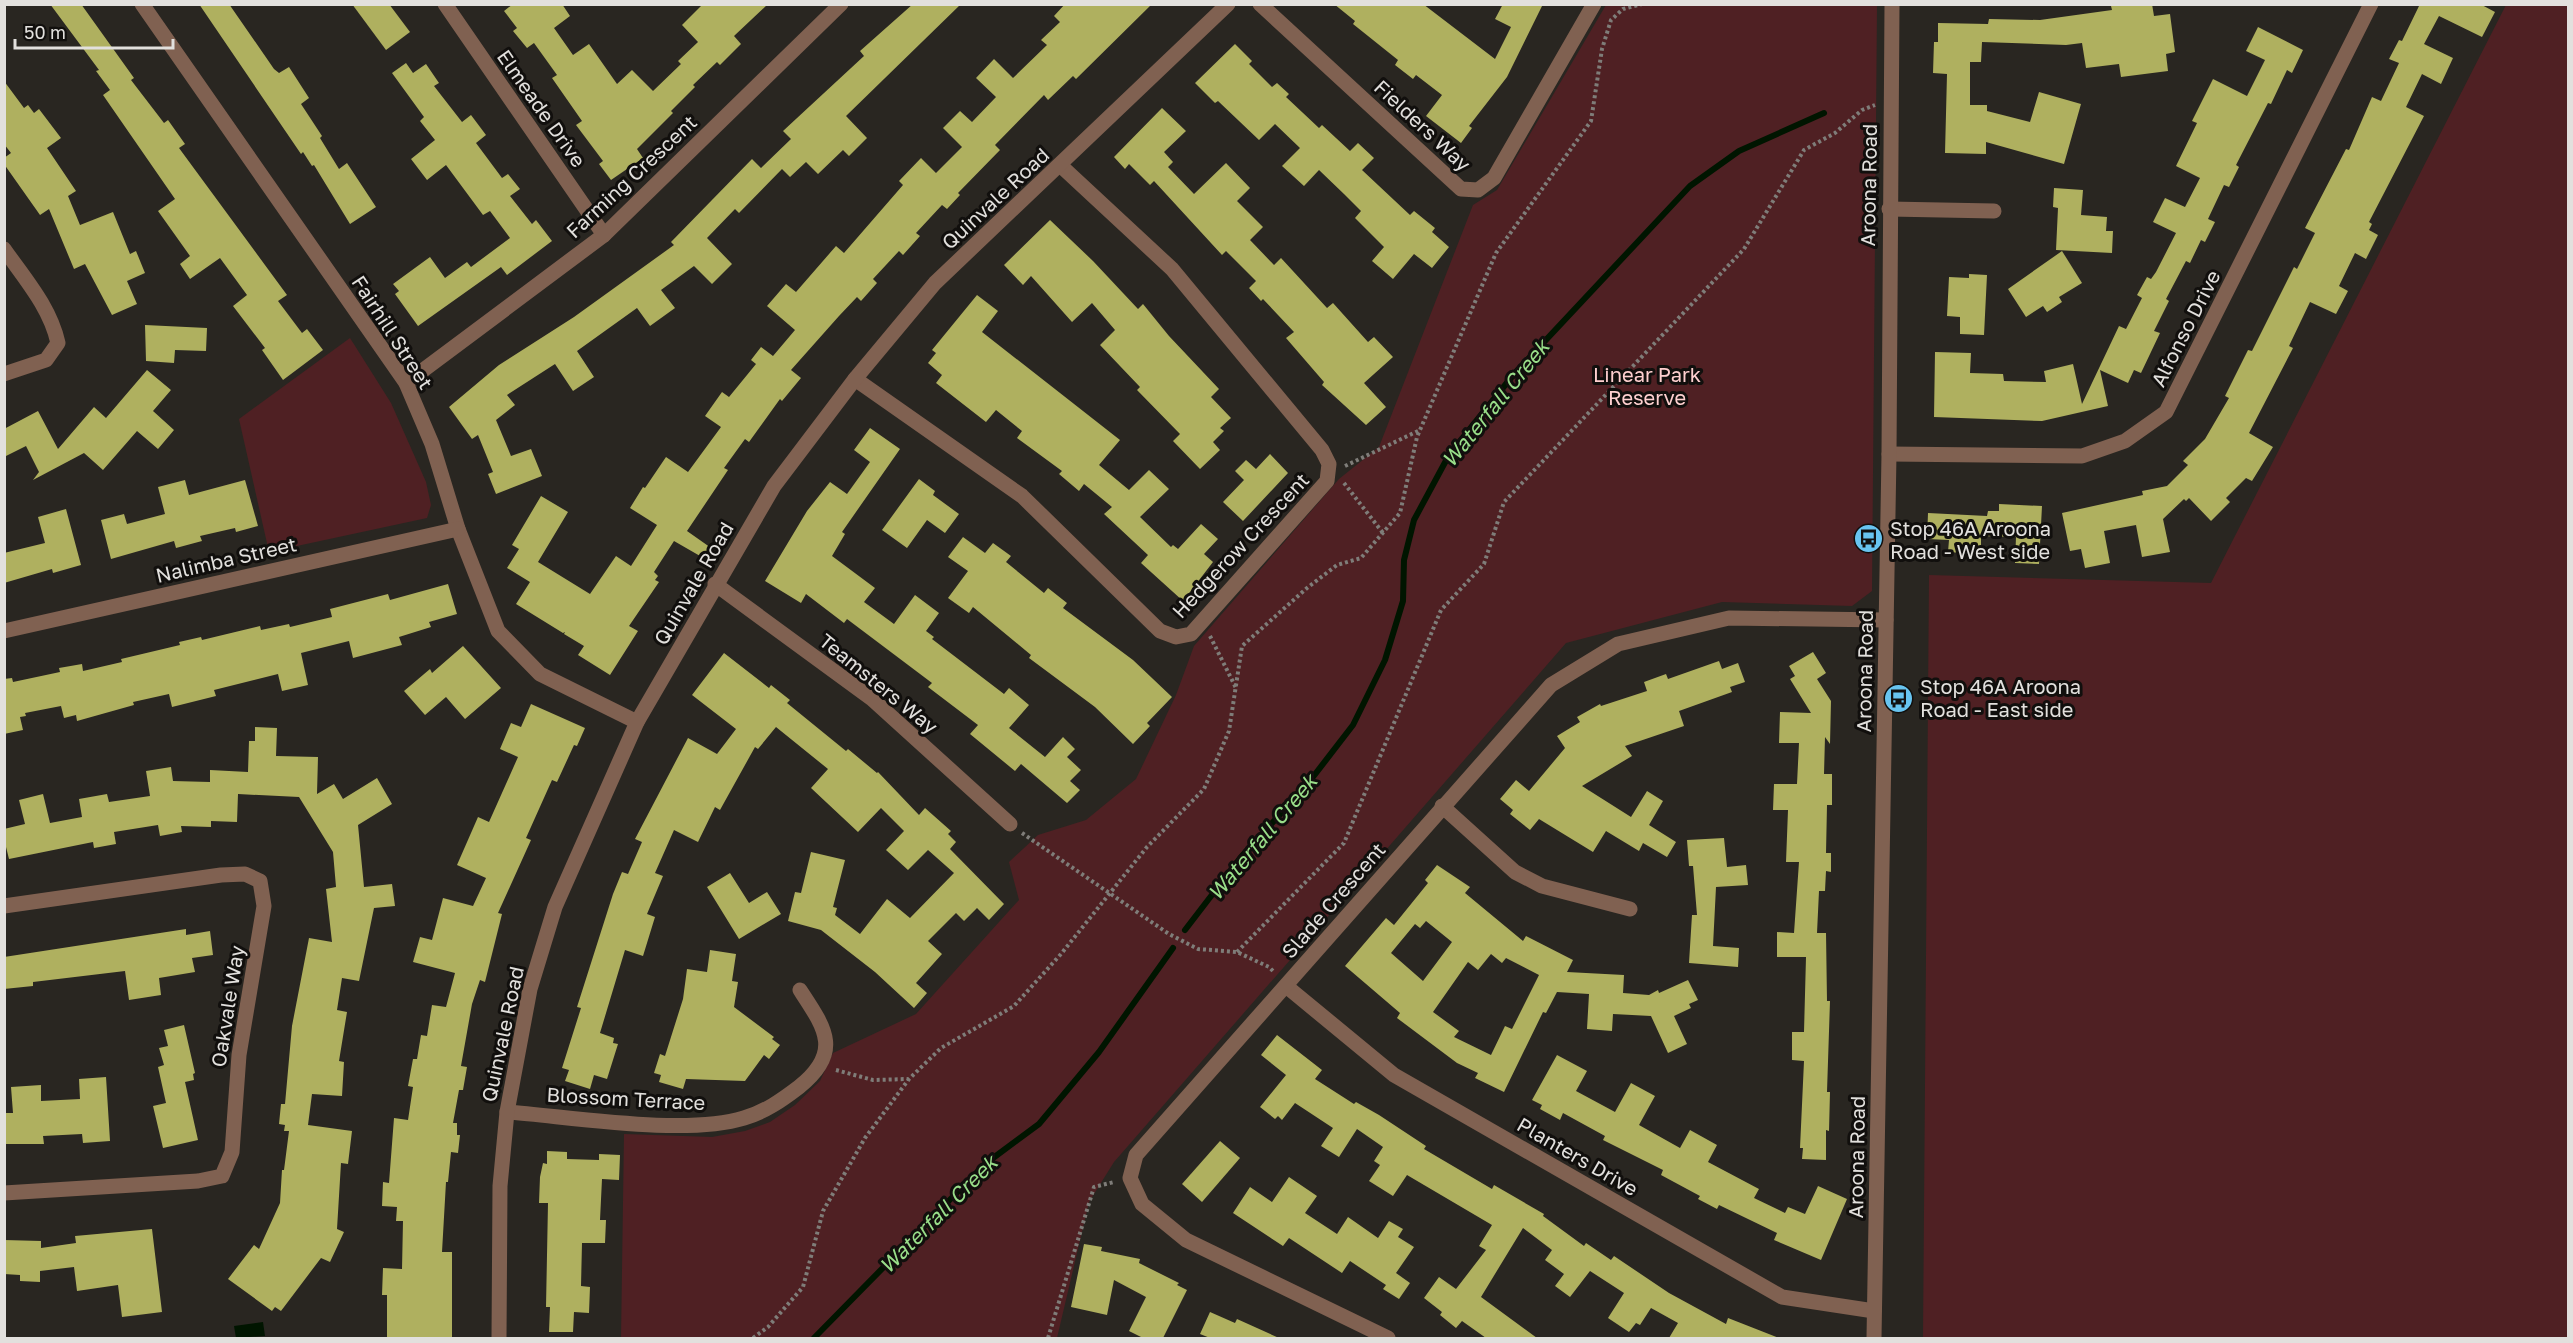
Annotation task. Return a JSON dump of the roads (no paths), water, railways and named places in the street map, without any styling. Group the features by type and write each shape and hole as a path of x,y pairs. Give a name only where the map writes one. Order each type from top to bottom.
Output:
{"street":[{"name":"Fairhill Street","path":"142,4 406,382 432,444 458,529 498,632 540,674 637,722"},
{"name":"Elmeade Drive","path":"445,4 604,235"},
{"name":"Farming Crescent","path":"406,382 604,235 841,4"},
{"name":"Quinvale Road","path":"499,1338 500,1186 507,1112 530,989 555,907 637,722 715,584 774,486 855,379 935,283 1228,4"},
{"name":"Fielders Way","path":"1260,4 1461,189 1478,190 1494,178 1594,4"},
{"name":"Aroona Road","path":"1874,1338 1889,454 1892,4"},
{"name":"Alfonso Drive","path":"1889,454 2082,456 2125,441 2166,412 2371,4"},
{"name":"Hedgerow Crescent","path":"855,379 1022,496 1160,631 1176,638 1191,634 1327,481 1329,464 1322,450 1172,269 1060,165"},
{"path":"1889,209 1994,211"},
{"path":"4,249 43,305 54,325 58,343 46,360 4,374"},
{"name":"Nalimba Street","path":"4,631 458,529"},
{"name":"Teamsters Way","path":"715,584 872,699 1010,824"},
{"name":"Slade Crescent","path":"1388,1338 1186,1240 1142,1204 1130,1178 1136,1155 1551,685 1618,644 1730,618 1886,620"},
{"path":"1442,806 1515,872 1542,886 1630,909"},
{"name":"Oakvale Way","path":"4,906 221,875 245,874 260,881 264,906 239,1055 232,1152 222,1176 198,1181 4,1194"},
{"name":"Planters Drive","path":"1286,986 1394,1075 1782,1297 1874,1311"},
{"name":"Blossom Terrace","path":"507,1112 678,1125 720,1124 769,1109 809,1079 820,1066 826,1047 823,1025 800,990"}],"waterway":[{"name":"Waterfall Creek","path":"1185,930 1241,857 1306,786 1353,725 1385,660 1403,601 1404,560 1414,520 1449,455 1514,374 1690,186 1739,151 1824,113"},
{"name":"Waterfall Creek","path":"814,1338 985,1164 1039,1124 1099,1052 1173,948"}],"place":[{"name":"Stop 46A Aroona Road - West side","path":"1869,539"},
{"name":"Stop 46A Aroona Road - East side","path":"1899,698"}],"park label":[{"name":"Linear Park Reserve","path":"1647,386"}]}
